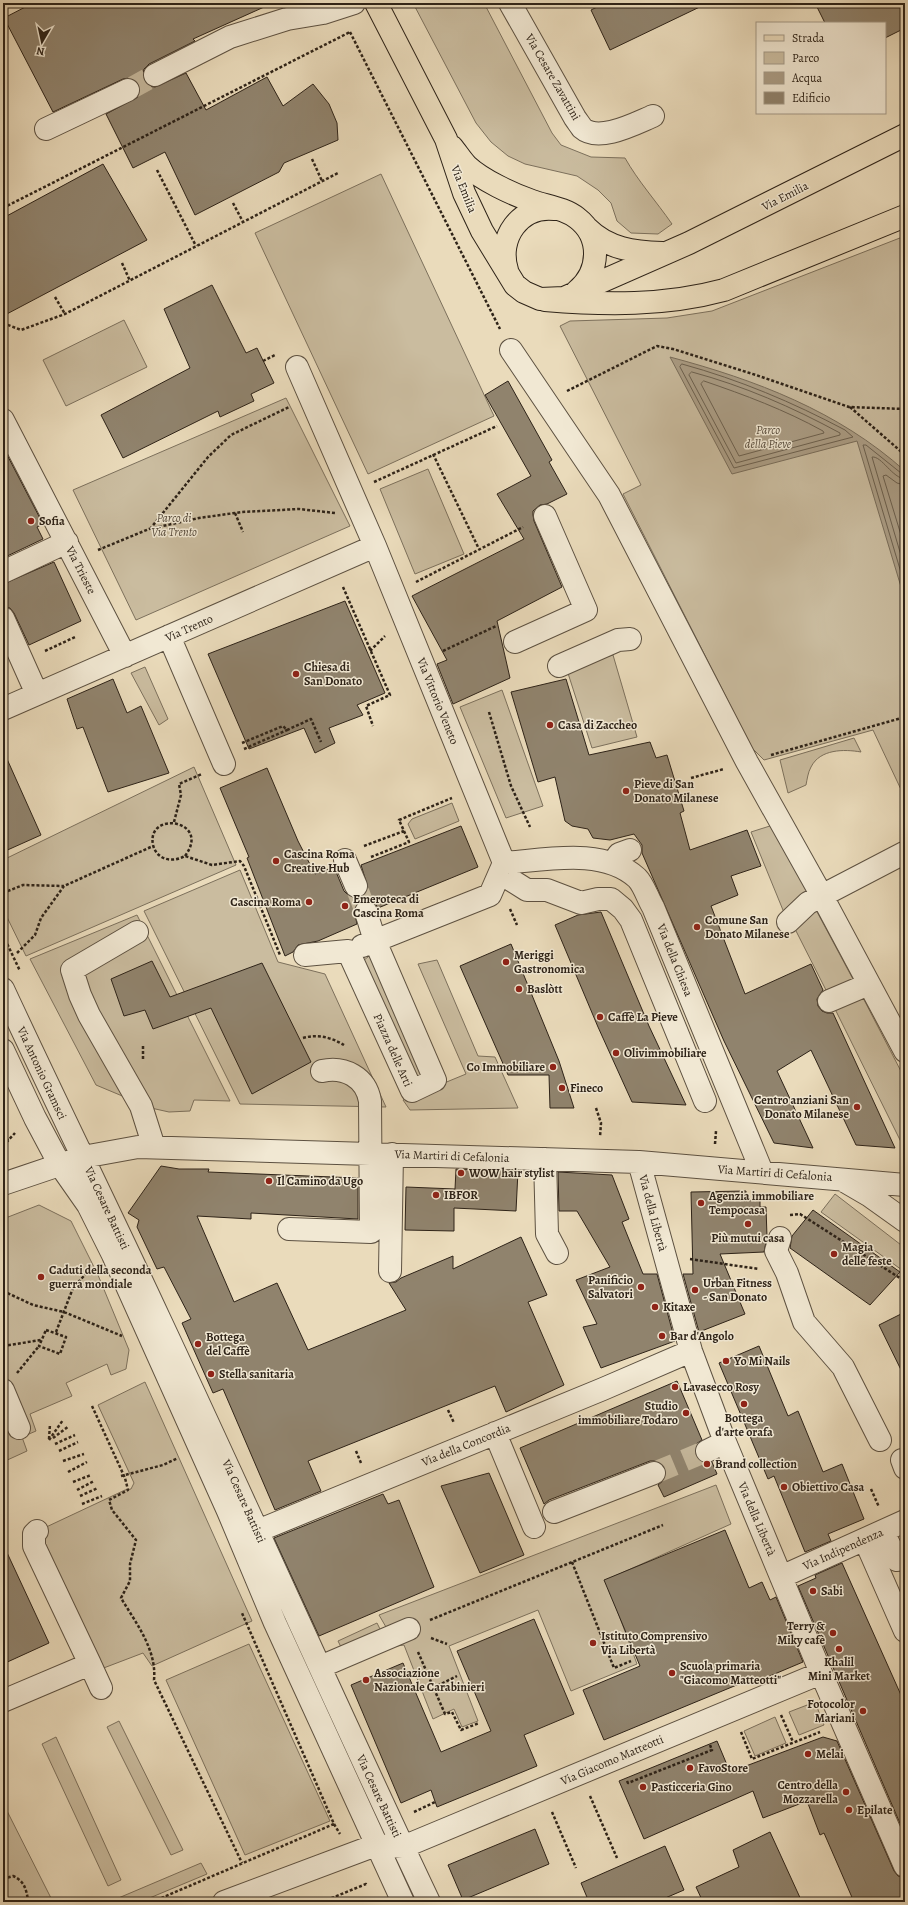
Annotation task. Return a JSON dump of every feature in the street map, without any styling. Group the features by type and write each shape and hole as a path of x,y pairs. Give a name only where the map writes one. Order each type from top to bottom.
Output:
{"main road":[{"name":"Via Emilia","path":"376,3 446,139 464,193 479,225 510,278 524,292 545,300 554,300 569,296 711,232 905,135"},
{"name":"Via Emilia","path":"446,139 467,166 484,177 520,196 562,210 577,217 595,236 610,245 636,251 663,253"},
{"name":"Via Emilia","path":"510,278 504,262 504,251 507,237 514,226 526,214 537,210 551,208 562,210"},
{"path":"545,300 592,304 627,304 666,302 709,294 724,290 905,216"},
{"name":"Via Emilia","path":"569,296 585,284 594,264 594,242 587,228"}],"street":[{"name":"Via Cesare Zavattini","path":"510,3 575,118 583,129 609,133 653,116"},
{"path":"155,74 230,37 287,18 346,6"},
{"path":"46,129 128,90"},
{"path":"511,350 609,495 747,762 780,818 905,1051"},
{"name":"Via Vittorio Veneto","path":"297,366 375,546 449,752 504,863 510,880 527,890 547,890 581,903 598,899 611,899 623,909 631,920 705,1101"},
{"name":"Via Trieste","path":"3,420 125,656"},
{"path":"515,642 586,610 545,516"},
{"path":"3,572 67,542"},
{"name":"Via Trento","path":"3,709 375,546"},
{"path":"3,618 37,694"},
{"path":"170,636 222,762"},
{"path":"560,666 618,640 630,639"},
{"path":"613,863 619,854 630,850"},
{"path":"788,922 802,908 904,852"},
{"name":"Via della Chiesa","path":"504,863 579,858 613,863 637,879 653,907 762,1172"},
{"path":"345,860 356,886"},
{"path":"305,955 348,951 490,895 504,863"},
{"path":"366,912 375,941"},
{"path":"137,932 72,970 89,1015 141,1106 154,1147"},
{"name":"Piazza delle Arti","path":"348,951 412,1091 435,1080 375,941"},
{"path":"829,1001 869,984"},
{"name":"Via Antonio Gramsci","path":"3,989 59,1110 83,1157"},
{"name":"Via Antonio Gramsci","path":"3,1050 35,1118 60,1165"},
{"path":"289,1229 371,1232 370,1101 368,1090 358,1079 348,1072 333,1068 322,1072"},
{"name":"Via Martiri di Cefalonia","path":"3,1184 83,1157 138,1147 154,1147 639,1162 840,1178 905,1185"},
{"path":"390,1271 392,1154"},
{"name":"Via Cesare Battisti","path":"83,1157 248,1534 276,1623 403,1902"},
{"path":"545,1158 547,1234 557,1253"},
{"name":"Via della Libertà","path":"639,1162 716,1447 781,1577 905,1866"},
{"name":"Via Cesare Battisti","path":"60,1165 88,1205 113,1255 204,1456 320,1667 429,1902"},
{"path":"840,1178 870,1196 905,1221"},
{"path":"780,1238 776,1251 787,1273 804,1322 843,1367 880,1440"},
{"name":"Via della Concordia","path":"248,1534 603,1389 691,1350"},
{"path":"3,1390 19,1428"},
{"path":"494,1433 534,1527"},
{"path":"554,1512 654,1473"},
{"name":"Via Indipendenza","path":"781,1577 905,1521"},
{"path":"37,1531 34,1534 34,1546 101,1688"},
{"path":"874,1536 897,1560 905,1556"},
{"path":"874,1536 905,1631"},
{"path":"320,1667 409,1629"},
{"path":"3,1701 90,1664"},
{"name":"Via Giacomo Matteotti","path":"403,1847 821,1673"},
{"path":"224,1902 376,1845"},
{"name":"Via Cesare Battisti","path":"376,1845 403,1847"}],"path":[{"path":"346,6 350,32 511,350"},
{"path":"3,208 350,32"},
{"path":"312,159 322,181"},
{"path":"157,170 196,246"},
{"path":"3,322 21,330 66,314 338,173"},
{"path":"233,203 243,222"},
{"path":"122,263 130,281"},
{"path":"55,297 66,314"},
{"path":"546,401 658,346 673,349 756,375 849,407 905,409"},
{"path":"149,529 208,457 231,435 278,411 311,399"},
{"path":"849,407 905,455"},
{"path":"352,493 433,454 497,426"},
{"path":"433,454 479,549"},
{"path":"97,550 149,529 199,518 236,513 299,509 363,518"},
{"path":"236,513 243,532"},
{"path":"414,583 545,516"},
{"path":"342,584 390,695 366,706 373,726"},
{"path":"370,651 387,634"},
{"path":"42,652 75,637"},
{"path":"490,712 511,786 530,827"},
{"path":"691,778 905,717"},
{"path":"222,762 311,719 321,742"},
{"path":"241,743 283,726 287,730"},
{"path":"174,822 181,795 179,784 200,775"},
{"path":"366,859 409,842 399,820 454,798 455,802"},
{"path":"174,822 186,828 191,838 191,845 185,856 179,859 166,859 156,852 153,846 152,840 157,828 162,824 174,822"},
{"path":"362,847 404,831"},
{"path":"3,893 23,885 64,886 153,846"},
{"path":"185,856 212,865 240,861 244,866 282,960 305,955"},
{"path":"17,953 35,935 41,918 64,886"},
{"path":"596,1108 601,1123 599,1160"},
{"path":"3,1146 18,1129"},
{"path":"3,1130 8,1140"},
{"path":"787,1215 800,1214 903,1280 905,1277"},
{"path":"56,1332 73,1288 93,1267 113,1255"},
{"path":"685,1259 787,1273"},
{"path":"3,1291 33,1304 64,1312 138,1343 154,1346"},
{"path":"3,1390 39,1346 46,1330 56,1332 66,1337 60,1354 39,1346"},
{"path":"3,1346 41,1340"},
{"path":"92,1406 122,1475 125,1478 128,1490 109,1500 112,1510 136,1540 130,1564 130,1581 121,1598 146,1641 155,1668 154,1680 242,1863"},
{"path":"448,1410 455,1424"},
{"path":"50,1424 49,1440 64,1420"},
{"path":"53,1438 69,1426"},
{"path":"55,1444 75,1435"},
{"path":"58,1451 78,1442"},
{"path":"63,1461 84,1454"},
{"path":"122,1475 163,1465 184,1455 204,1456"},
{"path":"68,1472 87,1462"},
{"path":"73,1482 91,1475"},
{"path":"77,1490 94,1481"},
{"path":"80,1496 98,1488"},
{"path":"82,1504 102,1496"},
{"path":"479,1723 461,1730 452,1712 445,1714 432,1688 409,1629 663,1524"},
{"path":"572,1562 614,1668 631,1661"},
{"path":"152,1902 334,1824 242,1611"},
{"path":"432,1688 457,1676"},
{"path":"779,1711 794,1742"},
{"path":"739,1728 752,1759 843,1722"},
{"path":"626,1778 628,1783 712,1750 710,1745"},
{"path":"587,1791 618,1858"},
{"path":"412,1812 435,1802"},
{"path":"550,1806 576,1868"},
{"path":"3,1879 13,1876 20,1879 25,1885 28,1900"},
{"path":"324,1902 366,1884 369,1890"},
{"path":"3,1898 37,1900 38,1902"}],"green space":[{"path":"413,3 484,3 552,133 561,145 591,157 625,158 641,183 672,224 658,234 631,233 617,221 611,203 598,190 577,176 525,164 508,156 491,142 476,123"},
{"path":"381,174 494,416 368,474 255,233"},
{"name":"Parco della Pieve","path":"905,236 905,798 873,730 764,760 752,748 623,494 641,485 560,326 570,321 667,318 712,311"},
{"path":"124,320 147,367 66,406 43,360"},
{"name":"Parco di Via Trento","path":"286,398 350,526 136,620 73,490"},
{"path":"428,469 464,554 415,574 380,489"},
{"path":"613,655 637,737 592,748 566,667"},
{"path":"145,667 168,719 159,725 131,673"},
{"path":"502,690 543,806 506,818 460,707"},
{"path":"854,738 861,752 840,751 820,757 815,761 810,769 806,785 788,793 780,760"},
{"path":"194,767 236,865 26,956 3,909 3,860"},
{"path":"452,803 459,821 415,839 408,824 412,819"},
{"path":"773,825 809,892 785,915 751,832"},
{"path":"240,870 278,962 325,974 386,1107 240,1104 144,911"},
{"path":"816,910 855,983 829,996 794,927"},
{"path":"137,915 230,1101 194,1100 190,1111 169,1112 151,1108 96,1085 30,959"},
{"path":"373,953 427,1073 412,1079 359,964"},
{"path":"437,960 478,1056 495,1057 518,1108 410,1110 403,1100 466,1074 418,964"},
{"path":"861,994 905,1079 905,1150 834,1007"},
{"path":"835,1194 905,1248 905,1264 902,1270 821,1212"},
{"path":"39,1205 71,1221 98,1275 129,1350 126,1369 111,1375 107,1364 66,1383 72,1396 30,1414 36,1431 22,1437 27,1451 3,1462 3,1433 25,1422 3,1371 3,1219"},
{"path":"145,1382 252,1621 152,1666 143,1653 101,1669 38,1539 42,1529 125,1490 131,1489 134,1483 98,1405"},
{"path":"716,1485 731,1524 606,1580 637,1664 571,1691 538,1610 449,1646 478,1721 462,1727 454,1709 433,1719 404,1645 397,1646 379,1615"},
{"path":"377,1623 382,1633 343,1651 338,1641"},
{"path":"249,1644 330,1821 245,1855 166,1680"},
{"path":"815,1702 824,1725 799,1735 789,1712"},
{"path":"775,1717 786,1743 755,1756 744,1731"},
{"path":"119,1721 183,1850 171,1855 107,1727"},
{"path":"56,1737 121,1880 108,1886 42,1744"},
{"path":"3,1803 53,1902 3,1902"},
{"path":"201,1863 207,1874 140,1902 109,1902"}],"water":[{"path":"670,357 734,376 795,400 852,431 905,471 905,600 857,441 732,474"}],"building":[{"path":"33,3 273,3 193,39 195,41 149,64 144,69 144,80 149,86 155,87 186,73 206,110 267,77 283,106 313,84 329,104 337,123 338,140 284,163 279,172 195,215 165,152 133,168 106,114 138,97 140,91 139,84 135,80 129,78 123,79 53,112 4,18"},
{"path":"605,3 708,3 610,50 591,10"},
{"path":"815,3 905,3 905,28 886,38 886,22 824,22"},
{"path":"103,164 147,240 3,316 3,218"},
{"path":"212,285 246,353 257,348 274,383 251,394 254,401 220,417 218,411 123,458 101,415 190,368 164,309"},
{"path":"508,381 552,460 549,462 567,494 547,504 540,505 533,511 534,521 562,587 497,621 510,678 453,704 437,664 447,660 412,596 524,539 497,494 531,476 485,395"},
{"path":"3,447 43,524 37,527 43,539 3,558"},
{"path":"54,562 81,621 29,645 14,613 10,608 3,606 3,584"},
{"name":"Chiesa di San Donato","path":"345,601 385,693 357,705 363,715 329,728 335,743 315,753 304,728 249,749 208,654"},
{"path":"113,679 127,713 141,706 169,773 108,792 83,727 77,729 67,699"},
{"path":"566,679 589,755 650,742 656,758 667,755 684,811 680,813 690,850 747,830 761,866 731,876 738,895 711,906 745,994 811,964 823,990 817,999 818,1006 822,1011 833,1013 895,1148 856,1145 811,1050 777,1071 813,1148 774,1143 724,1041 642,853 642,845 634,834 610,840 593,838 588,829 572,826 565,821 555,777 538,782 511,692"},
{"path":"3,750 41,835 3,852"},
{"path":"267,768 298,841 315,874 334,867 344,891 349,896 360,898 366,894 368,888 361,865 461,826 478,867 378,908 375,903 369,900 362,900 357,904 354,910 357,924 318,941 298,945 293,952 285,956 247,858 249,857 220,788"},
{"path":"601,912 649,1026 686,1105 632,1102 598,1027 555,925 578,915"},
{"path":"511,944 559,1061 574,1108 550,1108 549,1075 508,1075 460,966"},
{"path":"152,961 170,997 262,963 311,1062 252,1094 211,1008 153,1029 145,1010 124,1016 111,979"},
{"path":"161,1166 179,1169 209,1169 208,1172 358,1178 358,1219 251,1213 251,1219 197,1216 234,1302 277,1283 308,1350 406,1310 389,1283 396,1282 401,1278 453,1256 453,1269 521,1237 547,1295 528,1302 564,1385 506,1412 495,1386 308,1461 321,1491 275,1510 223,1389 213,1393 182,1323 191,1319 164,1267 157,1269 137,1227 139,1220 128,1213"},
{"path":"456,1169 518,1171 516,1211 454,1208 454,1231 405,1230 406,1187 455,1189"},
{"path":"558,1172 612,1175 629,1219 622,1222 643,1274 657,1274 675,1341 601,1368 583,1327 597,1324 576,1280 610,1267 577,1211 559,1211"},
{"path":"746,1191 746,1200 760,1200 760,1207 766,1207 767,1237 764,1252 720,1254 745,1314 699,1332 683,1274 693,1274 691,1192"},
{"path":"813,1210 900,1272 870,1305 790,1248 792,1236"},
{"path":"905,1312 905,1378 879,1325"},
{"path":"759,1346 788,1416 798,1411 823,1472 842,1464 864,1519 828,1534 831,1541 805,1552 774,1476 768,1479 719,1363"},
{"path":"677,1381 702,1440 696,1444 696,1456 700,1462 712,1462 717,1474 664,1497 658,1485 664,1480 666,1469 661,1463 650,1461 549,1500 544,1504 520,1448"},
{"path":"489,1473 524,1555 480,1573 441,1486"},
{"path":"383,1494 388,1504 399,1500 434,1587 319,1636 274,1538"},
{"path":"725,1530 749,1588 762,1582 770,1600 776,1597 803,1662 758,1681 756,1677 604,1740 583,1690 640,1666 604,1580"},
{"path":"3,1544 49,1643 3,1664"},
{"path":"842,1563 905,1704 905,1835 798,1586 816,1578 815,1575"},
{"path":"534,1619 574,1714 524,1735 537,1766 437,1807 431,1790 401,1803 351,1685 403,1663 441,1752 491,1731 457,1651"},
{"path":"823,1737 837,1741 894,1871 898,1876 905,1878 905,1902 854,1902 824,1833 820,1835 807,1801 763,1818 753,1791 644,1839 619,1781 717,1741 730,1772"},
{"path":"535,1829 549,1864 463,1900 448,1865"},
{"path":"770,1832 802,1902 703,1902 696,1887 739,1867 733,1850"},
{"path":"665,1846 684,1890 656,1902 589,1902 581,1883"}],"tunnel":[{"path":"128,90 155,75"},
{"path":"356,886 366,912"},
{"path":"654,1473 707,1451"}],"place":[{"name":"Sofia","path":"31,521"},
{"name":"Chiesa di San Donato","path":"296,674"},
{"name":"Casa di Zaccheo","path":"550,725"},
{"name":"Pieve di San Donato Milanese","path":"626,791"},
{"name":"Cascina Roma Creative Hub","path":"276,861"},
{"name":"Cascina Roma","path":"309,902"},
{"name":"Emeroteca di Cascina Roma","path":"345,906"},
{"name":"Comune San Donato Milanese","path":"697,927"},
{"name":"Meriggi Gastronomica","path":"506,962"},
{"name":"Baslòtt","path":"519,989"},
{"name":"Caffè La Pieve","path":"600,1017"},
{"name":"Olivimmobiliare","path":"616,1053"},
{"name":"Co Immobiliare","path":"553,1067"},
{"name":"Fineco","path":"562,1088"},
{"name":"Centro anziani San Donato Milanese","path":"857,1107"},
{"name":"WOW hair stylist","path":"461,1173"},
{"name":"Il Camino da Ugo","path":"269,1181"},
{"name":"IBFOR","path":"436,1195"},
{"name":"Agenzia immobiliare Tempocasa","path":"701,1203"},
{"name":"Più mutui casa","path":"748,1224"},
{"name":"Magia delle feste","path":"834,1254"},
{"name":"Caduti della seconda guerra mondiale","path":"41,1277"},
{"name":"Panificio Salvatori","path":"641,1287"},
{"name":"Urban Fitness - San Donato","path":"695,1290"},
{"name":"Kitaxe","path":"655,1307"},
{"name":"Bar d'Angolo","path":"662,1336"},
{"name":"Bottega del Caffè","path":"198,1344"},
{"name":"Yo Mi Nails","path":"726,1361"},
{"name":"Stella sanitaria","path":"211,1374"},
{"name":"Lavasecco Rosy","path":"675,1387"},
{"name":"Bottega d'arte orafa","path":"744,1404"},
{"name":"Studio immobiliare Todaro","path":"686,1413"},
{"name":"Brand collection","path":"707,1464"},
{"name":"Obiettivo Casa","path":"784,1487"},
{"name":"Sabi","path":"813,1591"},
{"name":"Terry & Miky cafè","path":"833,1633"},
{"name":"Istituto Comprensivo Via Libertà","path":"593,1643"},
{"name":"Khalil Mini Market","path":"839,1649"},
{"name":"Scuola primaria \"Giacomo Matteotti\"","path":"672,1673"},
{"name":"Associazione Nazionale Carabinieri","path":"366,1680"},
{"name":"Fotocolor Mariani","path":"863,1711"},
{"name":"Melai","path":"808,1754"},
{"name":"FavoStore","path":"690,1768"},
{"name":"Pasticceria Gino","path":"643,1787"},
{"name":"Centro della Mozzarella","path":"846,1792"},
{"name":"Epilate","path":"849,1810"}]}
